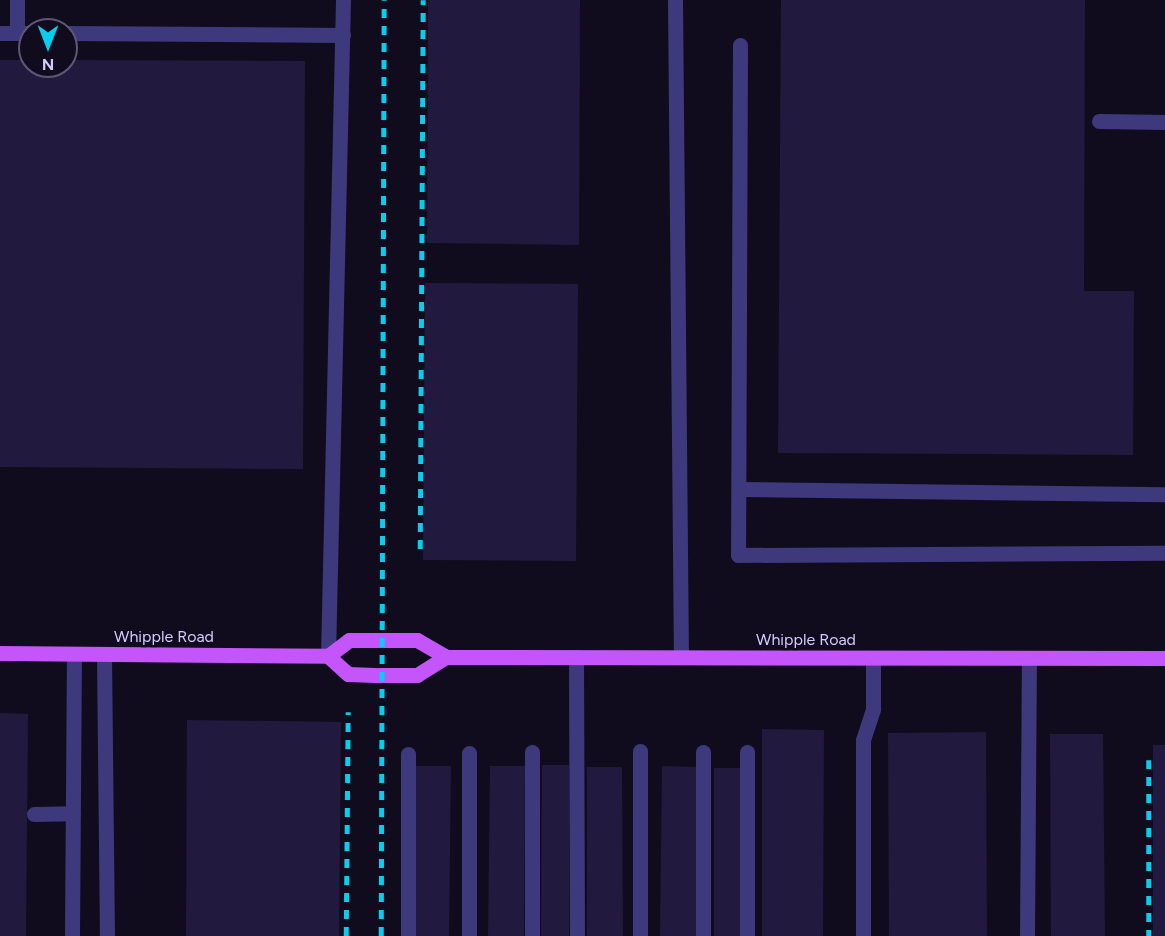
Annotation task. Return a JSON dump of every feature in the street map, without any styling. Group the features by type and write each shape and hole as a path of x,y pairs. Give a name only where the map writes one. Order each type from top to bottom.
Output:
{"main road":[{"path":"349,640 417,640 446,657 417,675 381,675 348,674 328,656 349,640"},
{"name":"Whipple Road","path":"0,653 328,656"},
{"name":"Whipple Road","path":"446,657 1165,658"}],"lane":[{"path":"17,0 21,18"},
{"path":"328,656 344,0"},
{"path":"675,0 681,657"},
{"path":"0,33 18,33"},
{"path":"78,33 343,35"},
{"path":"740,45 738,555 1165,553"},
{"path":"1099,121 1165,122"},
{"path":"739,489 1165,494"},
{"path":"72,936 74,654"},
{"path":"104,654 107,936"},
{"path":"576,657 577,936"},
{"path":"863,936 863,740 873,709 873,658"},
{"path":"1027,936 1029,658"},
{"path":"532,752 532,936"},
{"path":"640,752 640,936"},
{"path":"703,752 703,936"},
{"path":"747,752 747,936"},
{"path":"469,753 469,936"},
{"path":"408,754 408,936"},
{"path":"34,814 73,813"}],"building":[{"path":"428,0 580,0 579,245 427,243"},
{"path":"781,0 1085,0 1084,291 1134,291 1133,455 778,453"},
{"path":"0,60 18,60 18,78 78,78 78,60 305,61 303,469 0,467"},
{"path":"425,283 578,284 576,561 423,560"},
{"path":"0,713 28,714 26,936 0,936"},
{"path":"187,720 341,722 339,936 186,936"},
{"path":"762,729 824,730 823,936 762,936"},
{"path":"986,732 987,936 889,936 888,733"},
{"path":"1050,734 1103,734 1105,936 1051,936"},
{"path":"1153,745 1165,745 1165,936 1153,936"},
{"path":"542,765 569,765 569,936 541,936"},
{"path":"416,766 451,766 449,936 415,936"},
{"path":"490,766 525,766 524,936 488,936"},
{"path":"662,766 697,767 696,936 660,936"},
{"path":"587,767 622,767 623,936 587,936"},
{"path":"714,768 740,768 740,936 714,936"}],"railway":[{"path":"381,936 384,0"},
{"path":"420,549 423,0"},
{"path":"346,936 348,712"},
{"path":"1149,760 1149,936"}]}
